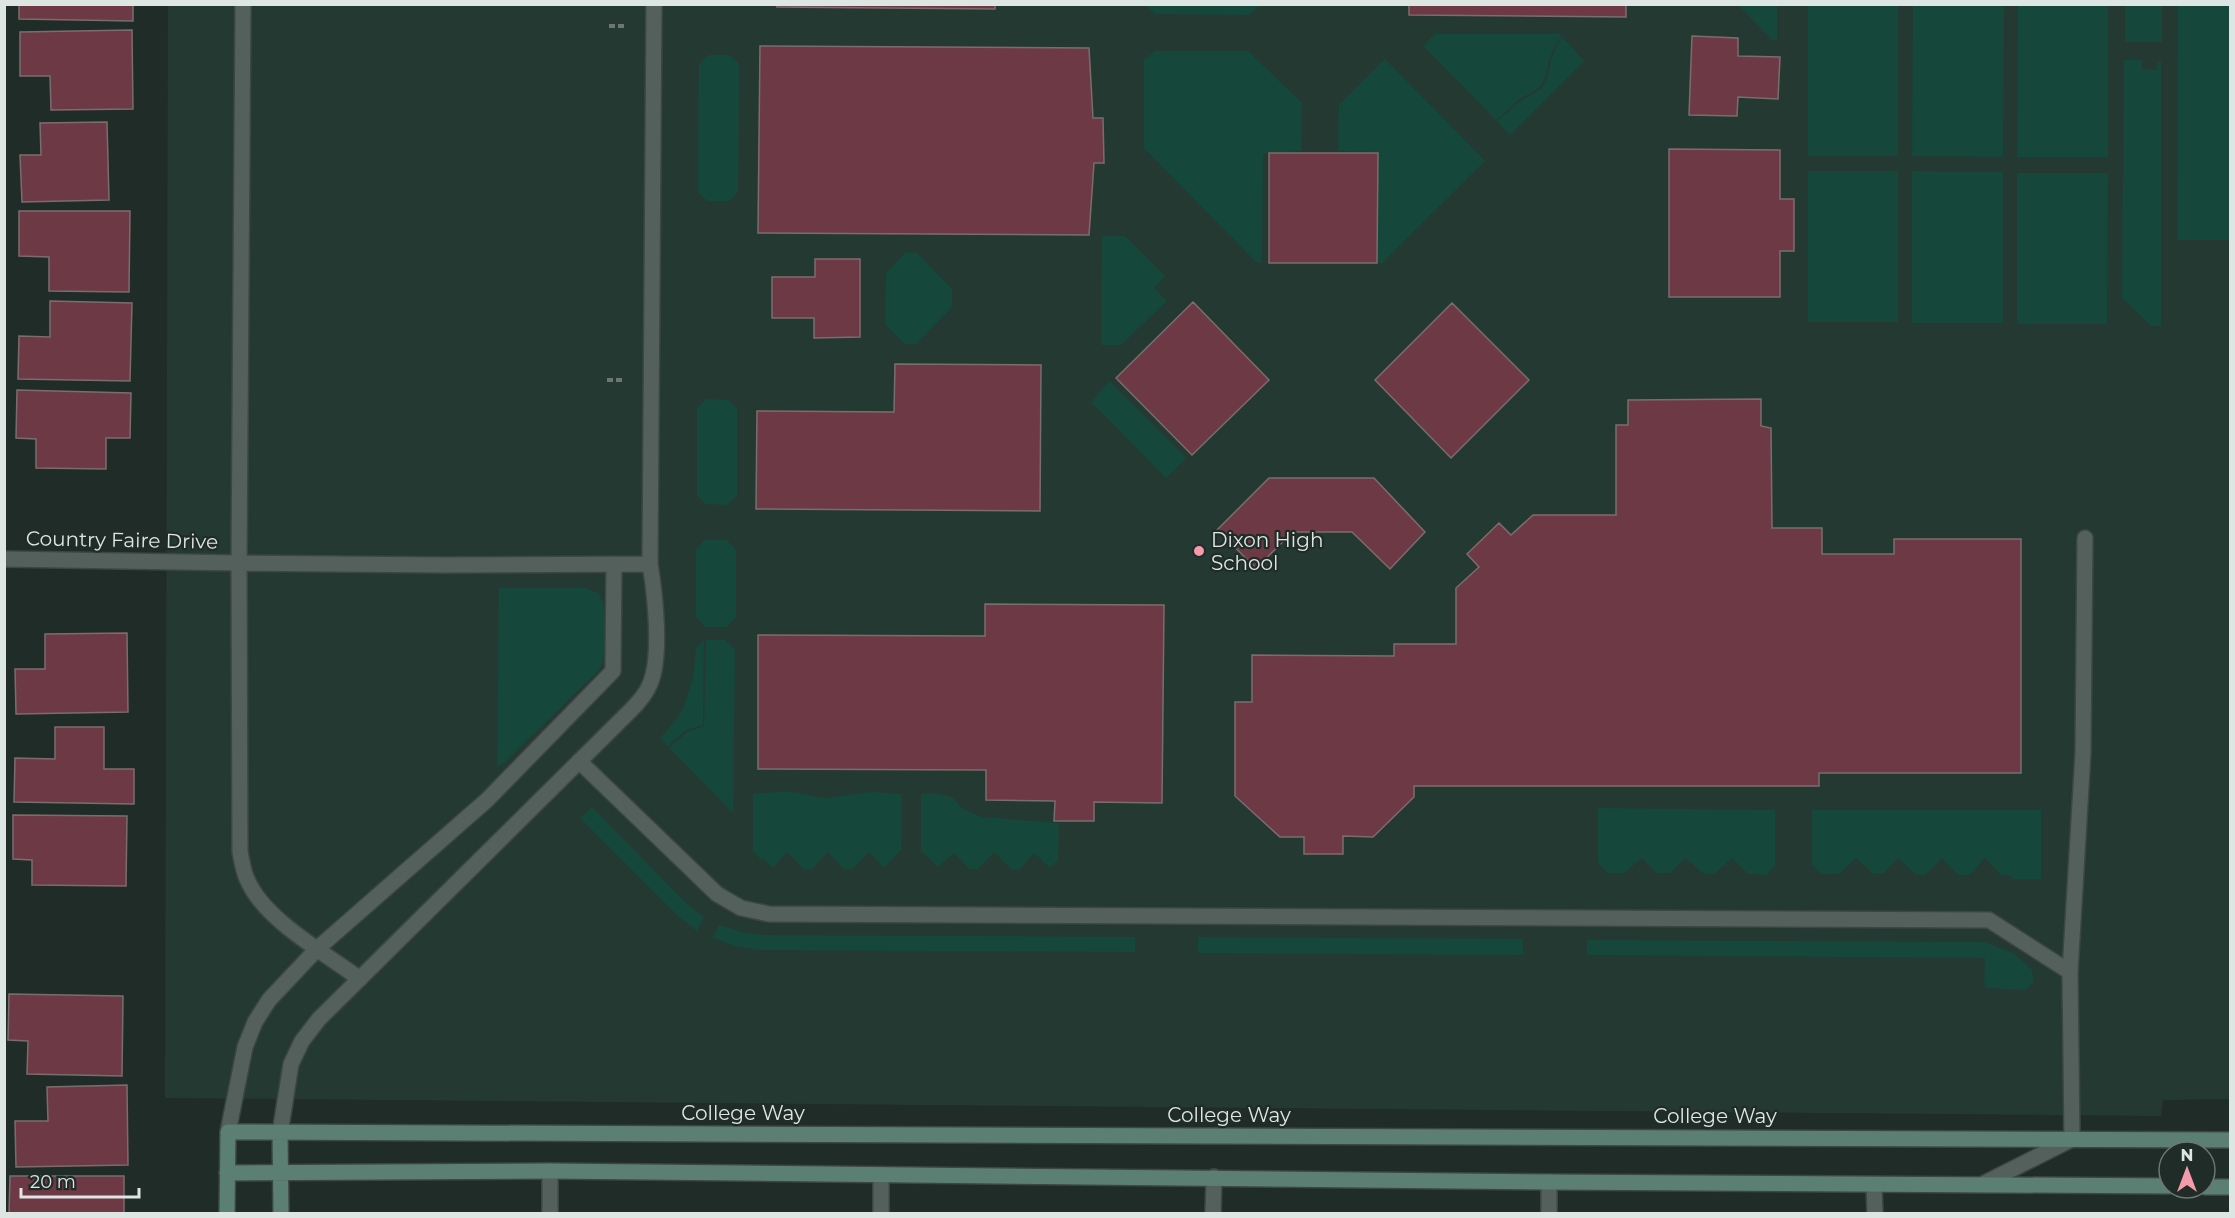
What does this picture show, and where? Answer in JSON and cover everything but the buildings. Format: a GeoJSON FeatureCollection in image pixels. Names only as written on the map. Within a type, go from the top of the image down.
{"type":"FeatureCollection","features":[{"type":"Feature","properties":{"kind":"street"},"geometry":{"type":"LineString","coordinates":[[243,4],[239,563],[240,852],[247,880],[260,901],[283,925],[360,979]]}},
{"type":"Feature","properties":{"kind":"street"},"geometry":{"type":"LineString","coordinates":[[281,1214],[279,1133],[291,1064],[302,1041],[319,1019],[632,710],[645,694],[651,681],[656,600],[650,564],[654,4]]}},
{"type":"Feature","properties":{"kind":"street"},"geometry":{"type":"LineString","coordinates":[[1983,1184],[2072,1138],[2070,972],[2083,753],[2085,538]]}},
{"type":"Feature","properties":{"kind":"street","name":"Country Faire Drive"},"geometry":{"type":"LineString","coordinates":[[4,559],[445,565],[650,564]]}},
{"type":"Feature","properties":{"kind":"street"},"geometry":{"type":"LineString","coordinates":[[227,1214],[228,1132],[245,1047],[255,1022],[269,1000],[318,948],[487,800],[613,671],[614,564]]}},
{"type":"Feature","properties":{"kind":"street"},"geometry":{"type":"LineString","coordinates":[[579,761],[717,894],[741,908],[769,914],[1989,920],[2070,972]]}},
{"type":"Feature","properties":{"kind":"street","name":"College Way"},"geometry":{"type":"LineString","coordinates":[[228,1132],[2230,1140]]}},
{"type":"Feature","properties":{"kind":"street"},"geometry":{"type":"LineString","coordinates":[[227,1173],[550,1171],[2157,1186]]}},
{"type":"Feature","properties":{"kind":"street"},"geometry":{"type":"LineString","coordinates":[[550,1171],[550,1214]]}},
{"type":"Feature","properties":{"kind":"street"},"geometry":{"type":"LineString","coordinates":[[881,1175],[881,1214]]}},
{"type":"Feature","properties":{"kind":"street"},"geometry":{"type":"LineString","coordinates":[[1213,1214],[1214,1177]]}},
{"type":"Feature","properties":{"kind":"street"},"geometry":{"type":"LineString","coordinates":[[1549,1182],[1549,1214]]}},
{"type":"Feature","properties":{"kind":"street"},"geometry":{"type":"LineString","coordinates":[[1874,1185],[1875,1214]]}},
{"type":"Feature","properties":{"kind":"path"},"geometry":{"type":"LineString","coordinates":[[609,26],[628,26]]}},
{"type":"Feature","properties":{"kind":"path"},"geometry":{"type":"LineString","coordinates":[[607,380],[625,380]]}},
{"type":"Feature","properties":{"kind":"shaded area","name":"Dixon High School"},"geometry":{"type":"Polygon","coordinates":[[[168,5],[2230,5],[2230,1099],[2163,1100],[2161,1116],[165,1098],[168,5]]]}},
{"type":"Feature","properties":{"kind":"green space"},"geometry":{"type":"Polygon","coordinates":[[[1145,5],[1260,5],[1249,15],[1155,14],[1145,5]]]}},
{"type":"Feature","properties":{"kind":"green space"},"geometry":{"type":"Polygon","coordinates":[[[1738,5],[1777,5],[1777,40],[1772,40],[1738,5]]]}},
{"type":"Feature","properties":{"kind":"green space"},"geometry":{"type":"Polygon","coordinates":[[[1808,5],[1898,5],[1898,156],[1808,156],[1808,5]]]}},
{"type":"Feature","properties":{"kind":"green space"},"geometry":{"type":"Polygon","coordinates":[[[1913,5],[2004,5],[2003,157],[1912,156],[1913,5]]]}},
{"type":"Feature","properties":{"kind":"green space"},"geometry":{"type":"Polygon","coordinates":[[[2018,5],[2108,6],[2108,157],[2017,157],[2018,5]]]}},
{"type":"Feature","properties":{"kind":"green space"},"geometry":{"type":"Polygon","coordinates":[[[2125,5],[2162,5],[2162,42],[2125,42],[2125,5]]]}},
{"type":"Feature","properties":{"kind":"green space"},"geometry":{"type":"Polygon","coordinates":[[[2178,5],[2230,5],[2230,240],[2177,240],[2178,5]]]}},
{"type":"Feature","properties":{"kind":"green space"},"geometry":{"type":"Polygon","coordinates":[[[1435,34],[1559,34],[1561,36],[1550,57],[1545,78],[1539,88],[1520,99],[1496,120],[1423,46],[1435,34]]]}},
{"type":"Feature","properties":{"kind":"green space"},"geometry":{"type":"Polygon","coordinates":[[[1562,36],[1584,61],[1510,135],[1497,121],[1515,105],[1542,88],[1548,76],[1551,59],[1562,36]]]}},
{"type":"Feature","properties":{"kind":"green space"},"geometry":{"type":"Polygon","coordinates":[[[1155,51],[1248,51],[1302,103],[1301,151],[1263,154],[1262,263],[1257,263],[1144,148],[1144,60],[1155,51]]]}},
{"type":"Feature","properties":{"kind":"green space"},"geometry":{"type":"Polygon","coordinates":[[[709,55],[730,55],[739,64],[738,192],[729,201],[707,201],[698,192],[699,64],[709,55]]]}},
{"type":"Feature","properties":{"kind":"green space"},"geometry":{"type":"Polygon","coordinates":[[[1385,59],[1485,161],[1381,264],[1378,263],[1378,152],[1338,151],[1339,105],[1385,59]]]}},
{"type":"Feature","properties":{"kind":"green space"},"geometry":{"type":"Polygon","coordinates":[[[2124,60],[2142,60],[2142,69],[2157,70],[2157,61],[2161,61],[2161,326],[2151,326],[2122,298],[2124,60]]]}},
{"type":"Feature","properties":{"kind":"green space"},"geometry":{"type":"Polygon","coordinates":[[[1808,171],[1898,171],[1898,322],[1808,322],[1808,171]]]}},
{"type":"Feature","properties":{"kind":"green space"},"geometry":{"type":"Polygon","coordinates":[[[1912,171],[2003,172],[2003,323],[1912,323],[1912,171]]]}},
{"type":"Feature","properties":{"kind":"green space"},"geometry":{"type":"Polygon","coordinates":[[[2017,173],[2108,173],[2107,324],[2017,324],[2017,173]]]}},
{"type":"Feature","properties":{"kind":"green space"},"geometry":{"type":"Polygon","coordinates":[[[1102,236],[1125,236],[1165,276],[1154,288],[1167,301],[1121,345],[1101,345],[1102,236]]]}},
{"type":"Feature","properties":{"kind":"green space"},"geometry":{"type":"Polygon","coordinates":[[[906,252],[917,253],[952,289],[952,307],[916,344],[905,344],[885,324],[886,273],[906,252]]]}},
{"type":"Feature","properties":{"kind":"green space"},"geometry":{"type":"Polygon","coordinates":[[[1109,381],[1186,458],[1166,478],[1091,402],[1109,381]]]}},
{"type":"Feature","properties":{"kind":"green space"},"geometry":{"type":"Polygon","coordinates":[[[707,399],[728,400],[737,408],[737,496],[726,505],[705,504],[697,495],[697,408],[707,399]]]}},
{"type":"Feature","properties":{"kind":"green space"},"geometry":{"type":"Polygon","coordinates":[[[705,540],[727,540],[736,550],[736,617],[727,627],[705,627],[696,617],[696,549],[705,540]]]}},
{"type":"Feature","properties":{"kind":"green space"},"geometry":{"type":"Polygon","coordinates":[[[499,588],[586,588],[598,593],[602,599],[606,619],[606,643],[599,670],[504,763],[497,767],[499,588]]]}},
{"type":"Feature","properties":{"kind":"green space"},"geometry":{"type":"Polygon","coordinates":[[[704,640],[703,725],[686,730],[668,746],[660,738],[683,709],[693,677],[696,648],[704,640]]]}},
{"type":"Feature","properties":{"kind":"green space"},"geometry":{"type":"Polygon","coordinates":[[[706,640],[725,640],[735,650],[733,813],[669,748],[687,732],[704,726],[706,640]]]}},
{"type":"Feature","properties":{"kind":"green space"},"geometry":{"type":"Polygon","coordinates":[[[792,792],[825,798],[872,792],[902,794],[901,850],[884,868],[869,852],[852,869],[844,869],[828,852],[812,869],[804,869],[787,852],[773,868],[753,851],[753,794],[792,792]]]}},
{"type":"Feature","properties":{"kind":"green space"},"geometry":{"type":"Polygon","coordinates":[[[934,793],[952,797],[963,809],[982,817],[1059,823],[1058,860],[1050,868],[1034,853],[1019,870],[1011,869],[994,852],[978,869],[969,869],[954,853],[938,867],[921,851],[921,794],[934,793]]]}},
{"type":"Feature","properties":{"kind":"green space"},"geometry":{"type":"Polygon","coordinates":[[[592,807],[683,900],[704,917],[697,931],[679,917],[580,818],[592,807]]]}},
{"type":"Feature","properties":{"kind":"green space"},"geometry":{"type":"Polygon","coordinates":[[[1598,808],[1775,810],[1775,866],[1766,875],[1748,874],[1732,858],[1714,874],[1702,873],[1686,858],[1670,873],[1657,873],[1642,858],[1624,873],[1608,873],[1598,863],[1598,808]]]}},
{"type":"Feature","properties":{"kind":"green space"},"geometry":{"type":"Polygon","coordinates":[[[1812,810],[2041,810],[2041,879],[2012,879],[2011,876],[2001,875],[1985,858],[1969,875],[1958,875],[1942,858],[1925,875],[1915,874],[1898,858],[1883,874],[1872,873],[1856,858],[1839,874],[1822,874],[1812,865],[1812,810]]]}},
{"type":"Feature","properties":{"kind":"green space"},"geometry":{"type":"Polygon","coordinates":[[[719,925],[746,933],[764,935],[1135,937],[1135,952],[760,950],[738,947],[713,938],[719,925]]]}},
{"type":"Feature","properties":{"kind":"green space"},"geometry":{"type":"Polygon","coordinates":[[[1198,937],[1523,939],[1523,955],[1198,953],[1198,937]]]}},
{"type":"Feature","properties":{"kind":"green space"},"geometry":{"type":"Polygon","coordinates":[[[1587,940],[1984,942],[2013,953],[2032,970],[2034,981],[2027,989],[2022,990],[1986,988],[1984,984],[1985,958],[1587,955],[1587,940]]]}},
{"type":"Feature","properties":{"kind":"place","name":"Dixon High School"},"geometry":{"type":"Point","coordinates":[1199,551]}}]}
